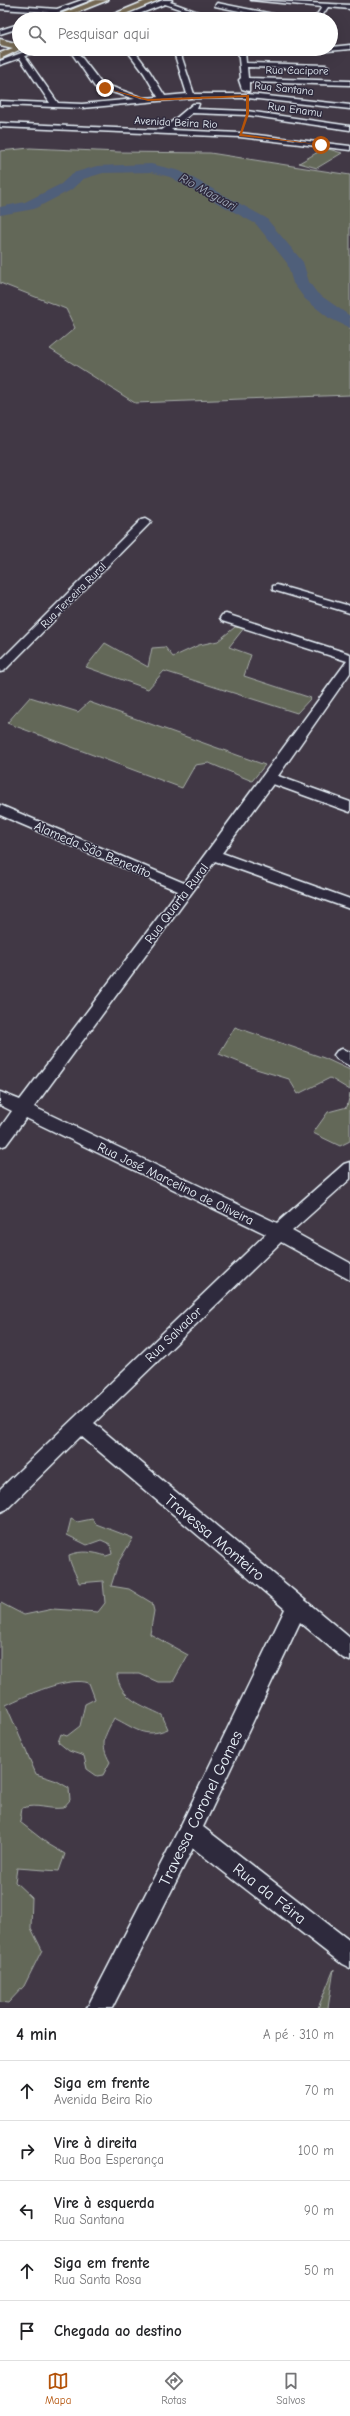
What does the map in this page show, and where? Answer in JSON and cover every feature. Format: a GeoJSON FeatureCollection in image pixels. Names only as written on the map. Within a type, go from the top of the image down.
{"type":"FeatureCollection","features":[{"type":"Feature","properties":{"kind":"main road"},"geometry":{"type":"LineString","coordinates":[[71,12],[104,0]]}},
{"type":"Feature","properties":{"kind":"main road"},"geometry":{"type":"LineString","coordinates":[[124,12],[154,0]]}},
{"type":"Feature","properties":{"kind":"main road"},"geometry":{"type":"LineString","coordinates":[[0,38],[12,31]]}},
{"type":"Feature","properties":{"kind":"main road"},"geometry":{"type":"LineString","coordinates":[[0,42],[12,44]]}},
{"type":"Feature","properties":{"kind":"main road"},"geometry":{"type":"LineString","coordinates":[[0,57],[12,51]]}},
{"type":"Feature","properties":{"kind":"main road"},"geometry":{"type":"LineString","coordinates":[[0,57],[12,54]]}},
{"type":"Feature","properties":{"kind":"street"},"geometry":{"type":"LineString","coordinates":[[54,12],[88,0]]}},
{"type":"Feature","properties":{"kind":"street"},"geometry":{"type":"LineString","coordinates":[[200,12],[225,0]]}},
{"type":"Feature","properties":{"kind":"street"},"geometry":{"type":"LineString","coordinates":[[254,0],[350,7]]}},
{"type":"Feature","properties":{"kind":"street"},"geometry":{"type":"LineString","coordinates":[[138,12],[167,1],[195,12]]}},
{"type":"Feature","properties":{"kind":"street"},"geometry":{"type":"LineString","coordinates":[[217,5],[252,12]]}},
{"type":"Feature","properties":{"kind":"street"},"geometry":{"type":"LineString","coordinates":[[322,12],[326,6]]}},
{"type":"Feature","properties":{"kind":"street"},"geometry":{"type":"LineString","coordinates":[[0,7],[59,10]]}},
{"type":"Feature","properties":{"kind":"street"},"geometry":{"type":"LineString","coordinates":[[0,24],[12,27]]}},
{"type":"Feature","properties":{"kind":"street"},"geometry":{"type":"LineString","coordinates":[[0,32],[12,29]]}},
{"type":"Feature","properties":{"kind":"street"},"geometry":{"type":"LineString","coordinates":[[338,52],[350,47]]}},
{"type":"Feature","properties":{"kind":"street"},"geometry":{"type":"LineString","coordinates":[[338,53],[350,52]]}},
{"type":"Feature","properties":{"kind":"street"},"geometry":{"type":"LineString","coordinates":[[0,63],[15,56]]}},
{"type":"Feature","properties":{"kind":"street"},"geometry":{"type":"LineString","coordinates":[[26,56],[56,106]]}},
{"type":"Feature","properties":{"kind":"street"},"geometry":{"type":"LineString","coordinates":[[76,56],[94,90]]}},
{"type":"Feature","properties":{"kind":"street"},"geometry":{"type":"LineString","coordinates":[[134,56],[147,72],[163,99]]}},
{"type":"Feature","properties":{"kind":"street"},"geometry":{"type":"LineString","coordinates":[[178,56],[191,96]]}},
{"type":"Feature","properties":{"kind":"street"},"geometry":{"type":"LineString","coordinates":[[242,56],[245,115]]}},
{"type":"Feature","properties":{"kind":"street"},"geometry":{"type":"LineString","coordinates":[[243,65],[316,56]]}},
{"type":"Feature","properties":{"kind":"street"},"geometry":{"type":"LineString","coordinates":[[315,81],[331,56]]}},
{"type":"Feature","properties":{"kind":"street","name":"Rua Cacipore"},"geometry":{"type":"LineString","coordinates":[[243,80],[350,82]]}},
{"type":"Feature","properties":{"kind":"street"},"geometry":{"type":"LineString","coordinates":[[94,90],[148,100]]}},
{"type":"Feature","properties":{"kind":"street"},"geometry":{"type":"LineString","coordinates":[[82,122],[82,106],[94,90]]}},
{"type":"Feature","properties":{"kind":"street","name":"Rua Santana"},"geometry":{"type":"LineString","coordinates":[[0,103],[82,106],[191,96],[206,97],[245,115],[350,107]]}},
{"type":"Feature","properties":{"kind":"street"},"geometry":{"type":"LineString","coordinates":[[164,132],[190,112],[206,97]]}},
{"type":"Feature","properties":{"kind":"street","name":"Rua Enamu"},"geometry":{"type":"LineString","coordinates":[[190,112],[245,115],[350,128]]}},
{"type":"Feature","properties":{"kind":"street","name":"Avenida Beira Rio"},"geometry":{"type":"LineString","coordinates":[[0,124],[82,122],[164,132],[245,115],[350,148]]}},
{"type":"Feature","properties":{"kind":"street","name":"Rua Terceira Rural"},"geometry":{"type":"LineString","coordinates":[[0,668],[88,574],[122,549],[134,532],[146,521]]}},
{"type":"Feature","properties":{"kind":"street"},"geometry":{"type":"LineString","coordinates":[[277,588],[350,610]]}},
{"type":"Feature","properties":{"kind":"street"},"geometry":{"type":"LineString","coordinates":[[226,618],[350,658]]}},
{"type":"Feature","properties":{"kind":"street","name":"Rua Quarta Rural"},"geometry":{"type":"LineString","coordinates":[[0,1140],[186,888],[213,855],[270,778],[290,744],[350,664]]}},
{"type":"Feature","properties":{"kind":"street"},"geometry":{"type":"LineString","coordinates":[[270,778],[350,807]]}},
{"type":"Feature","properties":{"kind":"street","name":"Alameda São Benedito"},"geometry":{"type":"LineString","coordinates":[[0,810],[186,888]]}},
{"type":"Feature","properties":{"kind":"street"},"geometry":{"type":"LineString","coordinates":[[213,855],[350,904]]}},
{"type":"Feature","properties":{"kind":"street","name":"Rua José Marcelino de Oliveira"},"geometry":{"type":"LineString","coordinates":[[0,1098],[279,1232],[350,1272]]}},
{"type":"Feature","properties":{"kind":"street","name":"Rua Salvador"},"geometry":{"type":"LineString","coordinates":[[0,1502],[279,1232],[350,1169]]}},
{"type":"Feature","properties":{"kind":"street","name":"Travessa Monteiro"},"geometry":{"type":"LineString","coordinates":[[80,1423],[350,1651]]}},
{"type":"Feature","properties":{"kind":"street","name":"Travessa Coronel Gomes"},"geometry":{"type":"LineString","coordinates":[[99,2008],[190,1831],[297,1606]]}},
{"type":"Feature","properties":{"kind":"street","name":"Rua da Féira"},"geometry":{"type":"LineString","coordinates":[[190,1831],[350,1956]]}},
{"type":"Feature","properties":{"kind":"green space"},"geometry":{"type":"Polygon","coordinates":[[[30,148],[119,152],[210,153],[350,175],[350,395],[135,403],[50,349],[75,328],[66,309],[0,283],[0,151],[30,148]]]}},
{"type":"Feature","properties":{"kind":"green space"},"geometry":{"type":"Polygon","coordinates":[[[325,148],[342,153],[317,168],[299,163],[325,148]]]}},
{"type":"Feature","properties":{"kind":"green space"},"geometry":{"type":"Polygon","coordinates":[[[235,627],[244,628],[229,647],[251,655],[244,676],[311,698],[297,713],[164,671],[148,689],[86,667],[105,643],[148,667],[152,648],[165,647],[173,657],[199,645],[218,641],[235,627]]]}},
{"type":"Feature","properties":{"kind":"green space"},"geometry":{"type":"Polygon","coordinates":[[[30,697],[78,712],[89,702],[265,765],[252,781],[209,763],[195,765],[182,788],[7,723],[30,697]]]}},
{"type":"Feature","properties":{"kind":"green space"},"geometry":{"type":"Polygon","coordinates":[[[235,1027],[324,1058],[350,1070],[350,1090],[330,1078],[298,1094],[289,1079],[256,1069],[219,1054],[235,1027]]]}},
{"type":"Feature","properties":{"kind":"green space"},"geometry":{"type":"Polygon","coordinates":[[[350,1094],[350,1141],[340,1146],[313,1133],[328,1112],[347,1107],[350,1094]]]}},
{"type":"Feature","properties":{"kind":"green space"},"geometry":{"type":"Polygon","coordinates":[[[71,1519],[77,1522],[92,1519],[96,1524],[133,1538],[119,1561],[111,1586],[129,1589],[152,1603],[154,1611],[150,1634],[188,1655],[173,1682],[158,1682],[140,1674],[117,1674],[122,1690],[133,1700],[162,1715],[168,1729],[160,1732],[146,1733],[134,1729],[114,1718],[104,1740],[105,1750],[110,1762],[103,1775],[97,1776],[87,1769],[84,1756],[69,1751],[58,1742],[61,1734],[67,1736],[80,1726],[85,1704],[95,1699],[89,1683],[70,1682],[59,1684],[6,1705],[36,1774],[57,1781],[69,1788],[70,1800],[63,1808],[33,1806],[22,1808],[20,1822],[48,1844],[65,1854],[59,1871],[17,1868],[15,1882],[32,1898],[31,1928],[42,1950],[24,1986],[8,2003],[0,2002],[0,1605],[1,1603],[24,1615],[53,1609],[98,1612],[105,1603],[103,1581],[79,1583],[71,1565],[69,1555],[78,1552],[88,1552],[106,1556],[112,1554],[110,1544],[101,1540],[87,1545],[67,1535],[71,1519]]]}},
{"type":"Feature","properties":{"kind":"green space"},"geometry":{"type":"Polygon","coordinates":[[[334,1969],[328,2008],[318,2008],[334,1969]]]}},
{"type":"Feature","properties":{"kind":"waterway","name":"Rio Maguari"},"geometry":{"type":"LineString","coordinates":[[0,211],[29,206],[66,187],[78,176],[102,169],[151,168],[175,174],[209,194],[261,221],[295,262],[301,283],[311,296],[335,315],[350,323]]}},
{"type":"Feature","properties":{"kind":"route"},"geometry":{"type":"LineString","coordinates":[[105,88],[148,100],[191,96],[248,96],[247,114],[240,135],[321,145]]}}]}
